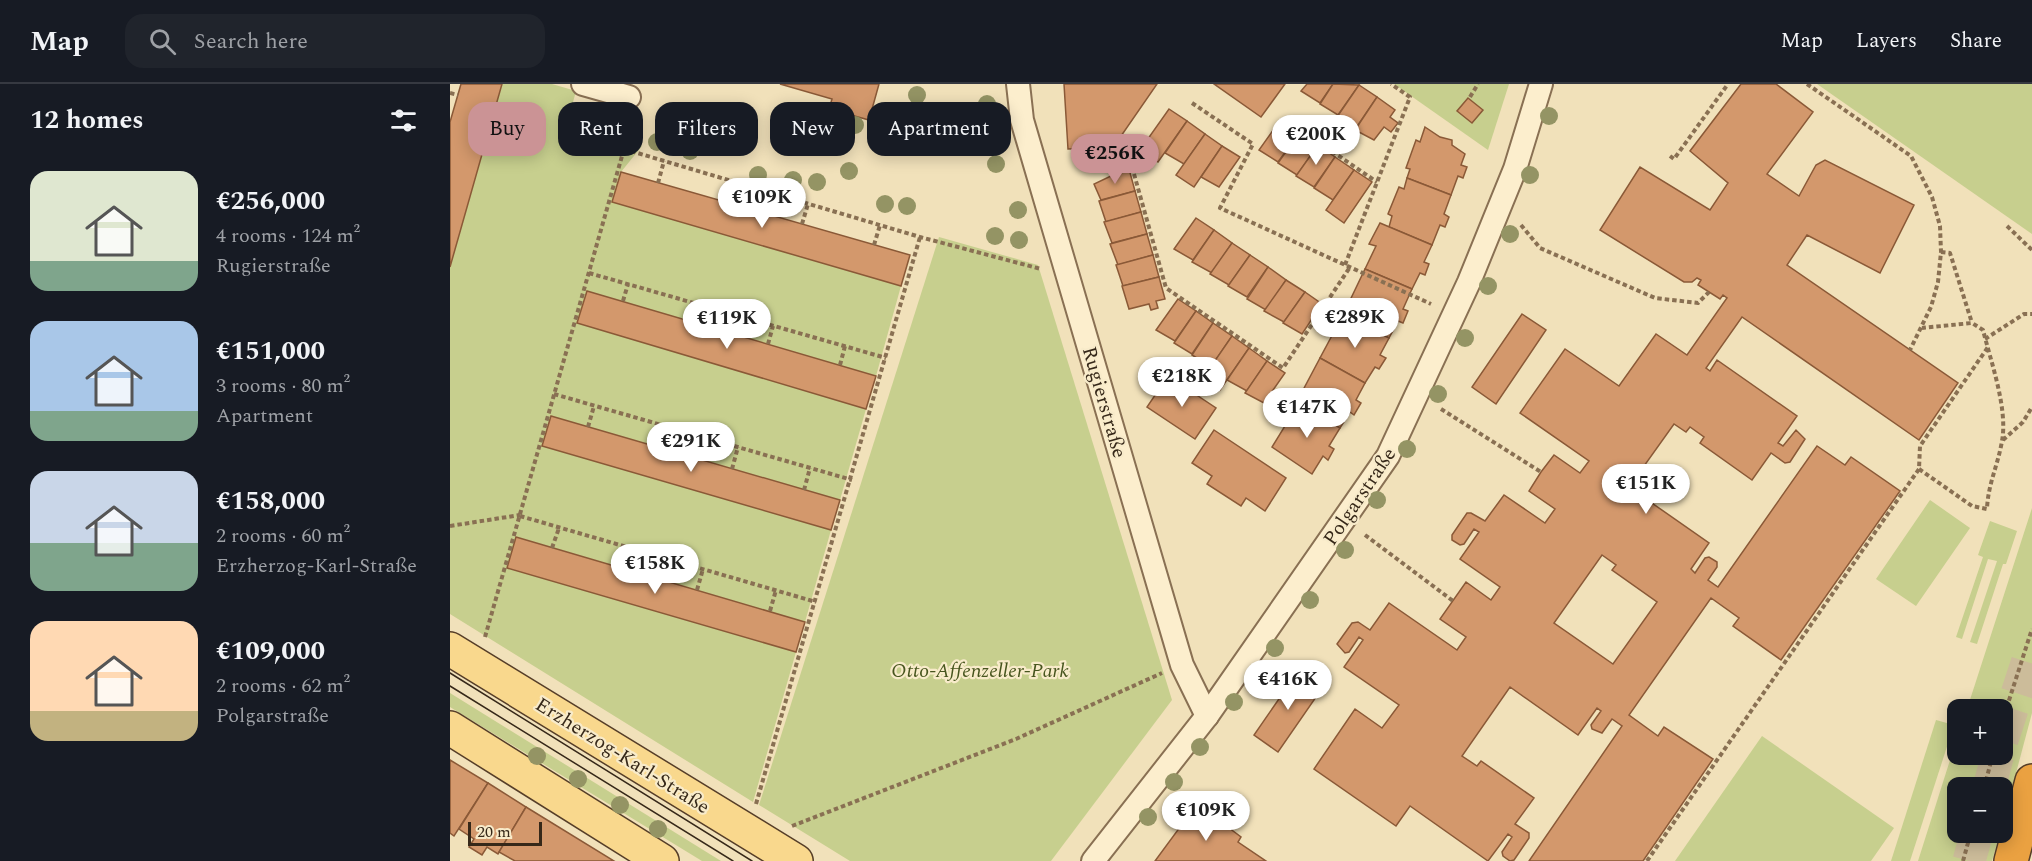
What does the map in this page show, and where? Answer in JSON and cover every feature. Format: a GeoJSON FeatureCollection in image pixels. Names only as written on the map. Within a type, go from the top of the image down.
{"type":"FeatureCollection","features":[{"type":"Feature","properties":{"kind":"highway"},"geometry":{"type":"LineString","coordinates":[[2011,861],[2032,781]]}},
{"type":"Feature","properties":{"kind":"main road","name":"Erzherzog-Karl-Straße"},"geometry":{"type":"LineString","coordinates":[[450,649],[796,861]]}},
{"type":"Feature","properties":{"kind":"main road"},"geometry":{"type":"LineString","coordinates":[[450,728],[662,861]]}},
{"type":"Feature","properties":{"kind":"street"},"geometry":{"type":"LineString","coordinates":[[583,84],[629,97]]}},
{"type":"Feature","properties":{"kind":"street","name":"Rugierstraße"},"geometry":{"type":"LineString","coordinates":[[1018,84],[1022,120],[1182,665],[1207,716]]}},
{"type":"Feature","properties":{"kind":"street","name":"Polgarstraße"},"geometry":{"type":"LineString","coordinates":[[1093,861],[1207,716],[1388,456],[1469,282],[1515,169],[1541,84]]}},
{"type":"Feature","properties":{"kind":"path"},"geometry":{"type":"LineString","coordinates":[[1134,174],[1166,288],[1283,368],[1347,266],[1410,97],[1391,84]]}},
{"type":"Feature","properties":{"kind":"path"},"geometry":{"type":"LineString","coordinates":[[1470,97],[1478,84]]}},
{"type":"Feature","properties":{"kind":"path"},"geometry":{"type":"LineString","coordinates":[[1670,156],[1674,159],[1705,111],[1728,84]]}},
{"type":"Feature","properties":{"kind":"path"},"geometry":{"type":"LineString","coordinates":[[1807,84],[1911,156],[1932,197],[1940,226],[1941,252],[1938,282],[1922,328],[1910,350]]}},
{"type":"Feature","properties":{"kind":"path"},"geometry":{"type":"LineString","coordinates":[[450,93],[458,95]]}},
{"type":"Feature","properties":{"kind":"path"},"geometry":{"type":"LineString","coordinates":[[1192,103],[1253,144],[1220,208],[1431,304]]}},
{"type":"Feature","properties":{"kind":"path"},"geometry":{"type":"LineString","coordinates":[[1295,126],[1377,182]]}},
{"type":"Feature","properties":{"kind":"path"},"geometry":{"type":"LineString","coordinates":[[643,155],[920,237],[1049,272]]}},
{"type":"Feature","properties":{"kind":"path"},"geometry":{"type":"LineString","coordinates":[[483,644],[622,156]]}},
{"type":"Feature","properties":{"kind":"path"},"geometry":{"type":"LineString","coordinates":[[658,183],[664,161]]}},
{"type":"Feature","properties":{"kind":"path"},"geometry":{"type":"LineString","coordinates":[[730,204],[736,182]]}},
{"type":"Feature","properties":{"kind":"path"},"geometry":{"type":"LineString","coordinates":[[802,224],[808,204]]}},
{"type":"Feature","properties":{"kind":"path"},"geometry":{"type":"LineString","coordinates":[[874,245],[880,225]]}},
{"type":"Feature","properties":{"kind":"path"},"geometry":{"type":"LineString","coordinates":[[1521,225],[1540,248],[1655,298],[1698,303],[1709,292]]}},
{"type":"Feature","properties":{"kind":"path"},"geometry":{"type":"LineString","coordinates":[[2007,226],[2032,250]]}},
{"type":"Feature","properties":{"kind":"path"},"geometry":{"type":"LineString","coordinates":[[754,807],[852,480],[920,237]]}},
{"type":"Feature","properties":{"kind":"path"},"geometry":{"type":"LineString","coordinates":[[1941,252],[1950,253],[1972,324]]}},
{"type":"Feature","properties":{"kind":"path"},"geometry":{"type":"LineString","coordinates":[[589,273],[886,358]]}},
{"type":"Feature","properties":{"kind":"path"},"geometry":{"type":"LineString","coordinates":[[623,301],[628,284]]}},
{"type":"Feature","properties":{"kind":"path"},"geometry":{"type":"LineString","coordinates":[[696,323],[700,305]]}},
{"type":"Feature","properties":{"kind":"path"},"geometry":{"type":"LineString","coordinates":[[1985,339],[2024,314],[2032,314]]}},
{"type":"Feature","properties":{"kind":"path"},"geometry":{"type":"LineString","coordinates":[[1919,469],[1972,506],[1986,509],[1988,486],[2002,441],[2003,426],[1983,330],[1972,324],[1941,324],[1922,328]]}},
{"type":"Feature","properties":{"kind":"path"},"geometry":{"type":"LineString","coordinates":[[768,344],[773,326]]}},
{"type":"Feature","properties":{"kind":"path"},"geometry":{"type":"LineString","coordinates":[[840,365],[845,346]]}},
{"type":"Feature","properties":{"kind":"path"},"geometry":{"type":"LineString","coordinates":[[1647,861],[1919,469],[1920,446],[1988,347]]}},
{"type":"Feature","properties":{"kind":"path"},"geometry":{"type":"LineString","coordinates":[[554,394],[852,480]]}},
{"type":"Feature","properties":{"kind":"path"},"geometry":{"type":"LineString","coordinates":[[588,427],[594,406]]}},
{"type":"Feature","properties":{"kind":"path"},"geometry":{"type":"LineString","coordinates":[[2002,441],[2023,422],[2032,407]]}},
{"type":"Feature","properties":{"kind":"path"},"geometry":{"type":"LineString","coordinates":[[1441,409],[1541,472]]}},
{"type":"Feature","properties":{"kind":"path"},"geometry":{"type":"LineString","coordinates":[[660,448],[666,426]]}},
{"type":"Feature","properties":{"kind":"path"},"geometry":{"type":"LineString","coordinates":[[732,469],[738,447]]}},
{"type":"Feature","properties":{"kind":"path"},"geometry":{"type":"LineString","coordinates":[[804,490],[810,468]]}},
{"type":"Feature","properties":{"kind":"path"},"geometry":{"type":"LineString","coordinates":[[450,526],[520,515],[816,602]]}},
{"type":"Feature","properties":{"kind":"path"},"geometry":{"type":"LineString","coordinates":[[552,548],[559,528]]}},
{"type":"Feature","properties":{"kind":"path"},"geometry":{"type":"LineString","coordinates":[[1365,534],[1453,601]]}},
{"type":"Feature","properties":{"kind":"path"},"geometry":{"type":"LineString","coordinates":[[626,569],[631,548]]}},
{"type":"Feature","properties":{"kind":"path"},"geometry":{"type":"LineString","coordinates":[[697,590],[703,569]]}},
{"type":"Feature","properties":{"kind":"path"},"geometry":{"type":"LineString","coordinates":[[770,611],[776,590]]}},
{"type":"Feature","properties":{"kind":"path"},"geometry":{"type":"LineString","coordinates":[[2009,699],[2032,629]]}},
{"type":"Feature","properties":{"kind":"path"},"geometry":{"type":"LineString","coordinates":[[789,830],[792,826],[829,811],[1016,739],[1165,672]]}},
{"type":"Feature","properties":{"kind":"path"},"geometry":{"type":"LineString","coordinates":[[1963,861],[1968,843]]}},
{"type":"Feature","properties":{"kind":"green space"},"geometry":{"type":"Polygon","coordinates":[[[502,84],[552,84],[576,91],[573,102],[558,102],[558,156],[634,156],[621,172],[613,202],[901,286],[876,376],[587,291],[577,323],[866,409],[840,500],[551,416],[542,445],[831,530],[805,622],[517,537],[508,568],[796,652],[753,802],[450,614],[450,267],[482,156],[546,156],[546,102],[497,102],[502,84]]]}},
{"type":"Feature","properties":{"kind":"green space"},"geometry":{"type":"Polygon","coordinates":[[[1394,84],[1509,84],[1488,150],[1394,84]]]}},
{"type":"Feature","properties":{"kind":"green space"},"geometry":{"type":"Polygon","coordinates":[[[1817,84],[2032,84],[2032,234],[1817,84]]]}},
{"type":"Feature","properties":{"kind":"green space","name":"Otto-Affenzeller-Park"},"geometry":{"type":"Polygon","coordinates":[[[939,237],[1038,265],[1172,700],[1051,861],[850,861],[759,805],[939,237]]]}},
{"type":"Feature","properties":{"kind":"green space"},"geometry":{"type":"Polygon","coordinates":[[[1930,500],[1970,528],[1916,606],[1876,579],[1930,500]]]}},
{"type":"Feature","properties":{"kind":"green space"},"geometry":{"type":"Polygon","coordinates":[[[2032,508],[2032,713],[2013,784],[2013,777],[1947,777],[1947,843],[1997,843],[1992,861],[1918,861],[1948,765],[2013,765],[2013,699],[1970,699],[2032,508]]]}},
{"type":"Feature","properties":{"kind":"green space"},"geometry":{"type":"Polygon","coordinates":[[[1990,521],[2017,531],[2006,564],[2003,564],[1977,644],[1970,642],[1997,561],[1988,559],[1962,639],[1956,637],[1983,557],[1978,555],[1990,521]]]}},
{"type":"Feature","properties":{"kind":"green space"},"geometry":{"type":"Polygon","coordinates":[[[450,693],[721,861],[702,861],[450,707],[450,693]]]}},
{"type":"Feature","properties":{"kind":"green space"},"geometry":{"type":"Polygon","coordinates":[[[1936,720],[1947,723],[1947,747],[1910,861],[1891,861],[1936,720]]]}},
{"type":"Feature","properties":{"kind":"green space"},"geometry":{"type":"Polygon","coordinates":[[[1762,736],[1894,828],[1871,861],[1675,861],[1762,736]]]}},
{"type":"Feature","properties":{"kind":"building"},"geometry":{"type":"Polygon","coordinates":[[[461,84],[502,84],[497,102],[468,102],[468,156],[482,156],[450,267],[450,122],[461,84]]]}},
{"type":"Feature","properties":{"kind":"building"},"geometry":{"type":"Polygon","coordinates":[[[780,84],[879,84],[874,102],[867,102],[867,119],[855,116],[855,102],[831,102],[832,99],[780,84]]]}},
{"type":"Feature","properties":{"kind":"building"},"geometry":{"type":"Polygon","coordinates":[[[1064,84],[1157,84],[1101,165],[1097,161],[1097,148],[1068,149],[1064,84]]]}},
{"type":"Feature","properties":{"kind":"building"},"geometry":{"type":"Polygon","coordinates":[[[1214,84],[1285,84],[1261,117],[1214,84]]]}},
{"type":"Feature","properties":{"kind":"building"},"geometry":{"type":"Polygon","coordinates":[[[1307,84],[1333,84],[1320,103],[1301,91],[1307,84]]]}},
{"type":"Feature","properties":{"kind":"building"},"geometry":{"type":"Polygon","coordinates":[[[1333,84],[1359,85],[1338,115],[1320,104],[1333,84]]]}},
{"type":"Feature","properties":{"kind":"building"},"geometry":{"type":"Polygon","coordinates":[[[1741,84],[1776,84],[1813,112],[1767,174],[1799,196],[1816,165],[1825,160],[1914,205],[1880,273],[1807,235],[1787,265],[1958,383],[1919,440],[1742,317],[1706,368],[1710,371],[1717,360],[1797,416],[1778,443],[1783,446],[1796,430],[1805,439],[1790,462],[1785,463],[1771,453],[1752,480],[1700,443],[1704,437],[1690,427],[1686,432],[1674,424],[1629,487],[1709,543],[1691,569],[1695,573],[1705,558],[1709,557],[1717,562],[1717,567],[1708,580],[1718,587],[1817,446],[1845,465],[1851,457],[1900,491],[1781,660],[1733,626],[1739,618],[1711,598],[1629,715],[1658,736],[1664,727],[1713,759],[1643,861],[1529,861],[1622,726],[1612,719],[1602,733],[1592,729],[1591,725],[1601,711],[1597,708],[1578,735],[1510,687],[1462,756],[1477,766],[1481,761],[1534,798],[1515,824],[1529,833],[1529,838],[1514,860],[1510,861],[1503,856],[1502,852],[1512,837],[1508,834],[1488,861],[1410,806],[1396,826],[1314,769],[1355,709],[1382,728],[1399,705],[1344,667],[1363,640],[1359,637],[1349,652],[1345,653],[1337,644],[1352,623],[1358,622],[1370,630],[1389,603],[1457,650],[1466,637],[1440,619],[1466,582],[1491,600],[1500,587],[1460,559],[1479,532],[1474,529],[1464,544],[1460,545],[1452,540],[1452,535],[1467,513],[1485,521],[1504,495],[1545,523],[1555,509],[1529,491],[1541,472],[1554,455],[1580,473],[1589,461],[1520,413],[1565,349],[1619,386],[1656,334],[1687,355],[1727,298],[1723,295],[1720,299],[1698,285],[1701,280],[1697,278],[1692,282],[1684,282],[1600,230],[1640,167],[1710,210],[1728,183],[1690,151],[1741,84]],[[1602,555],[1554,623],[1613,664],[1657,602],[1612,570],[1616,565],[1602,555]]]}},
{"type":"Feature","properties":{"kind":"building"},"geometry":{"type":"Polygon","coordinates":[[[1359,85],[1377,97],[1356,128],[1337,117],[1359,85]]]}},
{"type":"Feature","properties":{"kind":"building"},"geometry":{"type":"Polygon","coordinates":[[[1377,97],[1395,110],[1390,117],[1398,123],[1391,132],[1384,127],[1374,140],[1355,130],[1377,97]]]}},
{"type":"Feature","properties":{"kind":"building"},"geometry":{"type":"Polygon","coordinates":[[[1468,98],[1483,110],[1472,123],[1457,111],[1468,98]]]}},
{"type":"Feature","properties":{"kind":"building"},"geometry":{"type":"Polygon","coordinates":[[[1169,109],[1187,121],[1158,162],[1140,150],[1169,109]]]}},
{"type":"Feature","properties":{"kind":"building"},"geometry":{"type":"Polygon","coordinates":[[[1281,119],[1300,132],[1278,162],[1259,150],[1281,119]]]}},
{"type":"Feature","properties":{"kind":"building"},"geometry":{"type":"Polygon","coordinates":[[[1187,121],[1205,134],[1184,164],[1165,153],[1187,121]]]}},
{"type":"Feature","properties":{"kind":"building"},"geometry":{"type":"Polygon","coordinates":[[[1425,127],[1440,137],[1452,140],[1452,145],[1465,154],[1461,165],[1467,167],[1463,178],[1458,176],[1451,195],[1407,178],[1410,169],[1406,168],[1416,140],[1420,142],[1425,127]]]}},
{"type":"Feature","properties":{"kind":"building"},"geometry":{"type":"Polygon","coordinates":[[[1300,132],[1318,145],[1297,175],[1278,163],[1300,132]]]}},
{"type":"Feature","properties":{"kind":"building"},"geometry":{"type":"Polygon","coordinates":[[[1205,134],[1222,146],[1194,187],[1176,175],[1205,134]]]}},
{"type":"Feature","properties":{"kind":"building"},"geometry":{"type":"Polygon","coordinates":[[[1318,145],[1335,157],[1314,187],[1296,176],[1318,145]]]}},
{"type":"Feature","properties":{"kind":"building"},"geometry":{"type":"Polygon","coordinates":[[[1222,146],[1240,157],[1219,187],[1201,177],[1222,146]]]}},
{"type":"Feature","properties":{"kind":"building"},"geometry":{"type":"Polygon","coordinates":[[[1335,157],[1354,170],[1333,200],[1314,188],[1335,157]]]}},
{"type":"Feature","properties":{"kind":"building"},"geometry":{"type":"Polygon","coordinates":[[[1129,169],[1135,191],[1101,200],[1094,184],[1111,176],[1111,173],[1129,169]]]}},
{"type":"Feature","properties":{"kind":"building"},"geometry":{"type":"Polygon","coordinates":[[[1354,170],[1372,182],[1344,223],[1326,210],[1354,170]]]}},
{"type":"Feature","properties":{"kind":"building"},"geometry":{"type":"Polygon","coordinates":[[[621,172],[910,255],[901,286],[612,202],[621,172]]]}},
{"type":"Feature","properties":{"kind":"building"},"geometry":{"type":"Polygon","coordinates":[[[1407,178],[1451,195],[1444,214],[1449,217],[1445,227],[1440,225],[1432,245],[1389,227],[1392,216],[1388,214],[1399,187],[1404,189],[1407,178]]]}},
{"type":"Feature","properties":{"kind":"building"},"geometry":{"type":"Polygon","coordinates":[[[1135,191],[1141,212],[1106,222],[1099,201],[1135,191]]]}},
{"type":"Feature","properties":{"kind":"building"},"geometry":{"type":"Polygon","coordinates":[[[1141,212],[1147,234],[1112,243],[1104,222],[1141,212]]]}},
{"type":"Feature","properties":{"kind":"building"},"geometry":{"type":"Polygon","coordinates":[[[1196,218],[1214,230],[1193,260],[1174,249],[1196,218]]]}},
{"type":"Feature","properties":{"kind":"building"},"geometry":{"type":"Polygon","coordinates":[[[1380,223],[1432,245],[1424,262],[1429,264],[1425,275],[1420,273],[1412,289],[1365,269],[1376,246],[1369,244],[1380,223]]]}},
{"type":"Feature","properties":{"kind":"building"},"geometry":{"type":"Polygon","coordinates":[[[1214,230],[1232,243],[1212,273],[1192,262],[1214,230]]]}},
{"type":"Feature","properties":{"kind":"building"},"geometry":{"type":"Polygon","coordinates":[[[1147,234],[1153,255],[1118,265],[1110,244],[1147,234]]]}},
{"type":"Feature","properties":{"kind":"building"},"geometry":{"type":"Polygon","coordinates":[[[1232,243],[1250,255],[1229,285],[1210,274],[1232,243]]]}},
{"type":"Feature","properties":{"kind":"building"},"geometry":{"type":"Polygon","coordinates":[[[1153,255],[1159,277],[1123,286],[1116,265],[1153,255]]]}},
{"type":"Feature","properties":{"kind":"building"},"geometry":{"type":"Polygon","coordinates":[[[1250,255],[1268,267],[1247,297],[1228,286],[1250,255]]]}},
{"type":"Feature","properties":{"kind":"building"},"geometry":{"type":"Polygon","coordinates":[[[1268,267],[1286,280],[1266,310],[1247,299],[1268,267]]]}},
{"type":"Feature","properties":{"kind":"building"},"geometry":{"type":"Polygon","coordinates":[[[1365,269],[1412,289],[1403,309],[1408,311],[1403,323],[1398,321],[1389,338],[1343,315],[1365,269]]]}},
{"type":"Feature","properties":{"kind":"building"},"geometry":{"type":"Polygon","coordinates":[[[1159,277],[1165,299],[1156,301],[1158,308],[1151,310],[1149,304],[1129,309],[1122,286],[1159,277]]]}},
{"type":"Feature","properties":{"kind":"building"},"geometry":{"type":"Polygon","coordinates":[[[1286,280],[1305,292],[1284,322],[1264,311],[1286,280]]]}},
{"type":"Feature","properties":{"kind":"building"},"geometry":{"type":"Polygon","coordinates":[[[587,291],[876,376],[866,409],[577,323],[587,291]]]}},
{"type":"Feature","properties":{"kind":"building"},"geometry":{"type":"Polygon","coordinates":[[[1305,292],[1322,304],[1302,334],[1283,323],[1305,292]]]}},
{"type":"Feature","properties":{"kind":"building"},"geometry":{"type":"Polygon","coordinates":[[[1178,299],[1196,311],[1175,341],[1156,330],[1178,299]]]}},
{"type":"Feature","properties":{"kind":"building"},"geometry":{"type":"Polygon","coordinates":[[[1196,311],[1213,323],[1192,354],[1174,343],[1196,311]]]}},
{"type":"Feature","properties":{"kind":"building"},"geometry":{"type":"Polygon","coordinates":[[[1522,314],[1546,330],[1496,404],[1472,387],[1522,314]]]}},
{"type":"Feature","properties":{"kind":"building"},"geometry":{"type":"Polygon","coordinates":[[[1343,315],[1389,338],[1380,355],[1386,358],[1379,369],[1375,367],[1365,383],[1320,358],[1343,315]]]}},
{"type":"Feature","properties":{"kind":"building"},"geometry":{"type":"Polygon","coordinates":[[[1213,323],[1232,336],[1211,367],[1192,355],[1213,323]]]}},
{"type":"Feature","properties":{"kind":"building"},"geometry":{"type":"Polygon","coordinates":[[[1232,336],[1249,348],[1220,390],[1203,378],[1232,336]]]}},
{"type":"Feature","properties":{"kind":"building"},"geometry":{"type":"Polygon","coordinates":[[[1249,348],[1267,361],[1247,391],[1227,380],[1249,348]]]}},
{"type":"Feature","properties":{"kind":"building"},"geometry":{"type":"Polygon","coordinates":[[[1320,358],[1365,383],[1356,400],[1361,403],[1354,415],[1350,412],[1340,428],[1307,408],[1313,399],[1302,392],[1320,358]]]}},
{"type":"Feature","properties":{"kind":"building"},"geometry":{"type":"Polygon","coordinates":[[[1267,361],[1285,373],[1264,403],[1245,393],[1267,361]]]}},
{"type":"Feature","properties":{"kind":"building"},"geometry":{"type":"Polygon","coordinates":[[[1168,376],[1216,408],[1195,439],[1147,407],[1168,376]]]}},
{"type":"Feature","properties":{"kind":"building"},"geometry":{"type":"Polygon","coordinates":[[[1299,403],[1340,428],[1329,446],[1334,449],[1328,460],[1323,456],[1312,474],[1272,447],[1299,403]]]}},
{"type":"Feature","properties":{"kind":"building"},"geometry":{"type":"Polygon","coordinates":[[[551,416],[840,500],[831,530],[542,446],[551,416]]]}},
{"type":"Feature","properties":{"kind":"building"},"geometry":{"type":"Polygon","coordinates":[[[1214,430],[1286,478],[1265,511],[1246,498],[1241,506],[1207,484],[1212,476],[1192,463],[1214,430]]]}},
{"type":"Feature","properties":{"kind":"building"},"geometry":{"type":"Polygon","coordinates":[[[516,537],[805,622],[796,652],[507,568],[516,537]]]}},
{"type":"Feature","properties":{"kind":"building"},"geometry":{"type":"Polygon","coordinates":[[[1299,670],[1323,687],[1278,752],[1254,735],[1299,670]]]}},
{"type":"Feature","properties":{"kind":"building"},"geometry":{"type":"Polygon","coordinates":[[[450,760],[488,783],[454,836],[450,833],[450,760]]]}},
{"type":"Feature","properties":{"kind":"building"},"geometry":{"type":"Polygon","coordinates":[[[488,783],[526,807],[498,854],[487,847],[482,855],[469,847],[474,839],[459,829],[488,783]]]}},
{"type":"Feature","properties":{"kind":"building"},"geometry":{"type":"Polygon","coordinates":[[[1197,804],[1241,837],[1238,842],[1266,861],[1155,861],[1197,804]]]}},
{"type":"Feature","properties":{"kind":"building"},"geometry":{"type":"Polygon","coordinates":[[[526,807],[614,861],[515,861],[499,852],[526,807]]]}},
{"type":"Feature","properties":{"kind":"tunnel"},"geometry":{"type":"LineString","coordinates":[[2013,706],[2032,648]]}},
{"type":"Feature","properties":{"kind":"tunnel"},"geometry":{"type":"LineString","coordinates":[[1992,777],[1995,765]]}},
{"type":"Feature","properties":{"kind":"tunnel"},"geometry":{"type":"LineString","coordinates":[[1969,861],[1974,843]]}},
{"type":"Feature","properties":{"kind":"tram line"},"geometry":{"type":"LineString","coordinates":[[450,673],[752,861]]}},
{"type":"Feature","properties":{"kind":"tram line"},"geometry":{"type":"LineString","coordinates":[[450,686],[733,861]]}}]}
